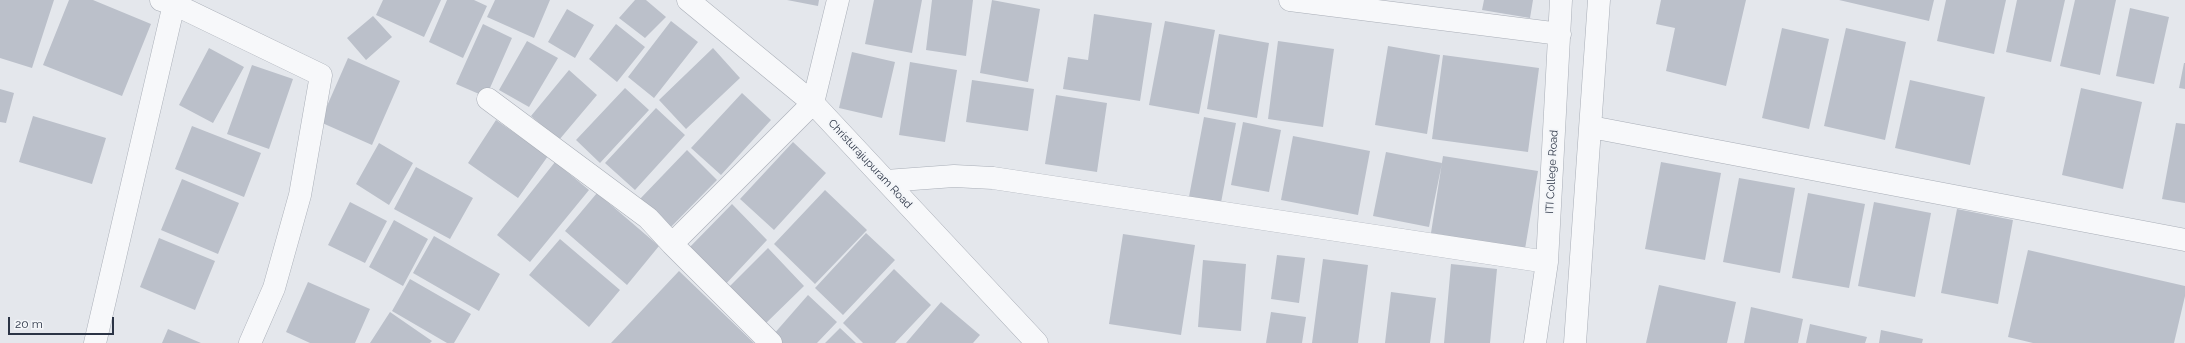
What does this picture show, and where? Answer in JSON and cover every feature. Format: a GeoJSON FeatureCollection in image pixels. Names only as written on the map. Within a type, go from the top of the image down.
{"type":"FeatureCollection","features":[{"type":"Feature","properties":{"kind":"street","name":"Christurajupuram Road"},"geometry":{"type":"LineString","coordinates":[[688,0],[813,103],[1037,343]]}},
{"type":"Feature","properties":{"kind":"street"},"geometry":{"type":"LineString","coordinates":[[672,244],[813,103],[838,0]]}},
{"type":"Feature","properties":{"kind":"street"},"geometry":{"type":"LineString","coordinates":[[1290,0],[1560,34]]}},
{"type":"Feature","properties":{"kind":"street","name":"ITI College Road"},"geometry":{"type":"LineString","coordinates":[[1535,343],[1547,262],[1562,0]]}},
{"type":"Feature","properties":{"kind":"street"},"geometry":{"type":"LineString","coordinates":[[1576,343],[1599,0]]}},
{"type":"Feature","properties":{"kind":"street"},"geometry":{"type":"LineString","coordinates":[[95,343],[167,2],[321,75],[300,195],[274,288],[250,343]]}},
{"type":"Feature","properties":{"kind":"street"},"geometry":{"type":"LineString","coordinates":[[488,99],[648,218],[771,343]]}},
{"type":"Feature","properties":{"kind":"street"},"geometry":{"type":"LineString","coordinates":[[1591,127],[2185,240]]}},
{"type":"Feature","properties":{"kind":"street"},"geometry":{"type":"LineString","coordinates":[[886,181],[954,176],[993,178],[1547,262]]}},
{"type":"Feature","properties":{"kind":"building"},"geometry":{"type":"Polygon","coordinates":[[[0,0],[54,0],[32,68],[0,58],[0,0]]]}},
{"type":"Feature","properties":{"kind":"building"},"geometry":{"type":"Polygon","coordinates":[[[69,0],[93,0],[151,24],[122,96],[43,65],[69,0]]]}},
{"type":"Feature","properties":{"kind":"building"},"geometry":{"type":"Polygon","coordinates":[[[383,0],[441,0],[424,37],[376,15],[383,0]]]}},
{"type":"Feature","properties":{"kind":"building"},"geometry":{"type":"Polygon","coordinates":[[[447,0],[474,0],[487,6],[463,58],[429,42],[447,0]]]}},
{"type":"Feature","properties":{"kind":"building"},"geometry":{"type":"Polygon","coordinates":[[[495,0],[550,0],[534,38],[487,17],[495,0]]]}},
{"type":"Feature","properties":{"kind":"building"},"geometry":{"type":"Polygon","coordinates":[[[635,0],[646,0],[666,17],[645,38],[619,18],[635,0]]]}},
{"type":"Feature","properties":{"kind":"building"},"geometry":{"type":"Polygon","coordinates":[[[787,0],[819,0],[818,6],[787,0]]]}},
{"type":"Feature","properties":{"kind":"building"},"geometry":{"type":"Polygon","coordinates":[[[874,0],[922,0],[912,53],[865,44],[874,0]]]}},
{"type":"Feature","properties":{"kind":"building"},"geometry":{"type":"Polygon","coordinates":[[[932,0],[973,0],[966,56],[926,50],[932,0]]]}},
{"type":"Feature","properties":{"kind":"building"},"geometry":{"type":"Polygon","coordinates":[[[992,0],[1040,9],[1028,82],[980,73],[992,0]]]}},
{"type":"Feature","properties":{"kind":"building"},"geometry":{"type":"Polygon","coordinates":[[[1484,0],[1533,0],[1530,18],[1482,10],[1484,0]]]}},
{"type":"Feature","properties":{"kind":"building"},"geometry":{"type":"Polygon","coordinates":[[[1661,0],[1746,0],[1726,86],[1666,71],[1675,28],[1656,24],[1661,0]]]}},
{"type":"Feature","properties":{"kind":"building"},"geometry":{"type":"Polygon","coordinates":[[[1839,0],[1934,0],[1929,21],[1839,0]]]}},
{"type":"Feature","properties":{"kind":"building"},"geometry":{"type":"Polygon","coordinates":[[[1946,0],[2006,0],[1994,54],[1937,41],[1946,0]]]}},
{"type":"Feature","properties":{"kind":"building"},"geometry":{"type":"Polygon","coordinates":[[[2017,0],[2065,0],[2051,62],[2006,52],[2017,0]]]}},
{"type":"Feature","properties":{"kind":"building"},"geometry":{"type":"Polygon","coordinates":[[[2075,0],[2116,0],[2100,75],[2060,66],[2075,0]]]}},
{"type":"Feature","properties":{"kind":"building"},"geometry":{"type":"Polygon","coordinates":[[[2130,8],[2169,17],[2154,84],[2116,76],[2130,8]]]}},
{"type":"Feature","properties":{"kind":"building"},"geometry":{"type":"Polygon","coordinates":[[[567,9],[594,25],[575,58],[548,42],[567,9]]]}},
{"type":"Feature","properties":{"kind":"building"},"geometry":{"type":"Polygon","coordinates":[[[1094,14],[1152,23],[1140,101],[1063,89],[1068,57],[1088,60],[1094,14]]]}},
{"type":"Feature","properties":{"kind":"building"},"geometry":{"type":"Polygon","coordinates":[[[373,16],[392,37],[366,60],[347,38],[373,16]]]}},
{"type":"Feature","properties":{"kind":"building"},"geometry":{"type":"Polygon","coordinates":[[[671,21],[698,42],[654,98],[628,77],[671,21]]]}},
{"type":"Feature","properties":{"kind":"building"},"geometry":{"type":"Polygon","coordinates":[[[1165,21],[1215,30],[1199,114],[1149,105],[1165,21]]]}},
{"type":"Feature","properties":{"kind":"building"},"geometry":{"type":"Polygon","coordinates":[[[483,24],[512,38],[486,97],[456,84],[483,24]]]}},
{"type":"Feature","properties":{"kind":"building"},"geometry":{"type":"Polygon","coordinates":[[[616,24],[645,47],[617,82],[589,59],[616,24]]]}},
{"type":"Feature","properties":{"kind":"building"},"geometry":{"type":"Polygon","coordinates":[[[1782,28],[1829,39],[1809,129],[1762,118],[1782,28]]]}},
{"type":"Feature","properties":{"kind":"building"},"geometry":{"type":"Polygon","coordinates":[[[1846,28],[1906,42],[1885,140],[1824,126],[1846,28]]]}},
{"type":"Feature","properties":{"kind":"building"},"geometry":{"type":"Polygon","coordinates":[[[1219,34],[1269,43],[1257,118],[1207,109],[1219,34]]]}},
{"type":"Feature","properties":{"kind":"building"},"geometry":{"type":"Polygon","coordinates":[[[527,41],[558,58],[529,107],[499,90],[527,41]]]}},
{"type":"Feature","properties":{"kind":"building"},"geometry":{"type":"Polygon","coordinates":[[[1278,41],[1334,49],[1323,127],[1268,119],[1278,41]]]}},
{"type":"Feature","properties":{"kind":"building"},"geometry":{"type":"Polygon","coordinates":[[[1388,46],[1440,55],[1427,134],[1375,125],[1388,46]]]}},
{"type":"Feature","properties":{"kind":"building"},"geometry":{"type":"Polygon","coordinates":[[[209,48],[244,67],[213,123],[179,105],[209,48]]]}},
{"type":"Feature","properties":{"kind":"building"},"geometry":{"type":"Polygon","coordinates":[[[713,48],[740,78],[686,129],[659,100],[713,48]]]}},
{"type":"Feature","properties":{"kind":"building"},"geometry":{"type":"Polygon","coordinates":[[[852,52],[895,62],[882,118],[839,108],[852,52]]]}},
{"type":"Feature","properties":{"kind":"building"},"geometry":{"type":"Polygon","coordinates":[[[1443,55],[1539,68],[1528,152],[1432,139],[1443,55]]]}},
{"type":"Feature","properties":{"kind":"building"},"geometry":{"type":"Polygon","coordinates":[[[348,58],[400,81],[372,145],[320,122],[348,58]]]}},
{"type":"Feature","properties":{"kind":"building"},"geometry":{"type":"Polygon","coordinates":[[[910,62],[957,70],[945,142],[899,135],[910,62]]]}},
{"type":"Feature","properties":{"kind":"building"},"geometry":{"type":"Polygon","coordinates":[[[2185,63],[2185,89],[2179,88],[2185,63]]]}},
{"type":"Feature","properties":{"kind":"building"},"geometry":{"type":"Polygon","coordinates":[[[252,65],[293,79],[269,149],[227,134],[252,65]]]}},
{"type":"Feature","properties":{"kind":"building"},"geometry":{"type":"Polygon","coordinates":[[[569,70],[597,95],[559,140],[531,116],[569,70]]]}},
{"type":"Feature","properties":{"kind":"building"},"geometry":{"type":"Polygon","coordinates":[[[972,80],[1034,89],[1028,131],[966,122],[972,80]]]}},
{"type":"Feature","properties":{"kind":"building"},"geometry":{"type":"Polygon","coordinates":[[[1910,80],[1985,97],[1970,165],[1895,148],[1910,80]]]}},
{"type":"Feature","properties":{"kind":"building"},"geometry":{"type":"Polygon","coordinates":[[[625,88],[649,110],[600,163],[576,140],[625,88]]]}},
{"type":"Feature","properties":{"kind":"building"},"geometry":{"type":"Polygon","coordinates":[[[2081,88],[2142,102],[2123,189],[2062,175],[2081,88]]]}},
{"type":"Feature","properties":{"kind":"building"},"geometry":{"type":"Polygon","coordinates":[[[0,89],[14,93],[6,123],[0,122],[0,89]]]}},
{"type":"Feature","properties":{"kind":"building"},"geometry":{"type":"Polygon","coordinates":[[[742,93],[771,120],[721,175],[691,148],[742,93]]]}},
{"type":"Feature","properties":{"kind":"building"},"geometry":{"type":"Polygon","coordinates":[[[1056,95],[1107,103],[1097,172],[1045,164],[1056,95]]]}},
{"type":"Feature","properties":{"kind":"building"},"geometry":{"type":"Polygon","coordinates":[[[656,108],[685,135],[635,190],[605,163],[656,108]]]}},
{"type":"Feature","properties":{"kind":"building"},"geometry":{"type":"Polygon","coordinates":[[[33,116],[106,138],[92,184],[19,162],[33,116]]]}},
{"type":"Feature","properties":{"kind":"building"},"geometry":{"type":"Polygon","coordinates":[[[1204,117],[1236,123],[1220,208],[1188,202],[1204,117]]]}},
{"type":"Feature","properties":{"kind":"building"},"geometry":{"type":"Polygon","coordinates":[[[496,120],[548,156],[518,198],[468,163],[496,120]]]}},
{"type":"Feature","properties":{"kind":"building"},"geometry":{"type":"Polygon","coordinates":[[[1243,122],[1281,130],[1269,192],[1231,185],[1243,122]]]}},
{"type":"Feature","properties":{"kind":"building"},"geometry":{"type":"Polygon","coordinates":[[[2176,123],[2185,124],[2185,203],[2162,199],[2176,123]]]}},
{"type":"Feature","properties":{"kind":"building"},"geometry":{"type":"Polygon","coordinates":[[[192,126],[261,153],[244,197],[175,169],[192,126]]]}},
{"type":"Feature","properties":{"kind":"building"},"geometry":{"type":"Polygon","coordinates":[[[1293,136],[1370,151],[1358,215],[1281,200],[1293,136]]]}},
{"type":"Feature","properties":{"kind":"building"},"geometry":{"type":"Polygon","coordinates":[[[793,142],[826,173],[774,230],[740,199],[793,142]]]}},
{"type":"Feature","properties":{"kind":"building"},"geometry":{"type":"Polygon","coordinates":[[[379,143],[413,163],[389,205],[356,184],[379,143]]]}},
{"type":"Feature","properties":{"kind":"building"},"geometry":{"type":"Polygon","coordinates":[[[687,150],[717,180],[669,229],[639,200],[687,150]]]}},
{"type":"Feature","properties":{"kind":"building"},"geometry":{"type":"Polygon","coordinates":[[[1386,152],[1442,163],[1429,227],[1373,216],[1386,152]]]}},
{"type":"Feature","properties":{"kind":"building"},"geometry":{"type":"Polygon","coordinates":[[[1443,156],[1538,171],[1525,249],[1431,233],[1443,156]]]}},
{"type":"Feature","properties":{"kind":"building"},"geometry":{"type":"Polygon","coordinates":[[[555,162],[589,190],[530,262],[497,235],[555,162]]]}},
{"type":"Feature","properties":{"kind":"building"},"geometry":{"type":"Polygon","coordinates":[[[1661,162],[1721,173],[1705,260],[1645,249],[1661,162]]]}},
{"type":"Feature","properties":{"kind":"building"},"geometry":{"type":"Polygon","coordinates":[[[416,167],[473,198],[450,239],[394,209],[416,167]]]}},
{"type":"Feature","properties":{"kind":"building"},"geometry":{"type":"Polygon","coordinates":[[[1739,178],[1795,188],[1780,273],[1723,262],[1739,178]]]}},
{"type":"Feature","properties":{"kind":"building"},"geometry":{"type":"Polygon","coordinates":[[[182,179],[239,203],[218,254],[161,230],[182,179]]]}},
{"type":"Feature","properties":{"kind":"building"},"geometry":{"type":"Polygon","coordinates":[[[825,190],[867,230],[815,284],[774,244],[825,190]]]}},
{"type":"Feature","properties":{"kind":"building"},"geometry":{"type":"Polygon","coordinates":[[[597,193],[659,246],[627,285],[565,231],[597,193]]]}},
{"type":"Feature","properties":{"kind":"building"},"geometry":{"type":"Polygon","coordinates":[[[1808,193],[1865,204],[1849,288],[1792,278],[1808,193]]]}},
{"type":"Feature","properties":{"kind":"building"},"geometry":{"type":"Polygon","coordinates":[[[350,202],[387,221],[365,263],[328,245],[350,202]]]}},
{"type":"Feature","properties":{"kind":"building"},"geometry":{"type":"Polygon","coordinates":[[[1874,202],[1931,213],[1915,297],[1858,286],[1874,202]]]}},
{"type":"Feature","properties":{"kind":"building"},"geometry":{"type":"Polygon","coordinates":[[[732,204],[767,240],[723,287],[686,251],[732,204]]]}},
{"type":"Feature","properties":{"kind":"building"},"geometry":{"type":"Polygon","coordinates":[[[1957,209],[2013,220],[1998,304],[1941,293],[1957,209]]]}},
{"type":"Feature","properties":{"kind":"building"},"geometry":{"type":"Polygon","coordinates":[[[394,220],[428,239],[403,286],[369,267],[394,220]]]}},
{"type":"Feature","properties":{"kind":"building"},"geometry":{"type":"Polygon","coordinates":[[[866,233],[895,260],[843,315],[815,288],[866,233]]]}},
{"type":"Feature","properties":{"kind":"building"},"geometry":{"type":"Polygon","coordinates":[[[1123,234],[1195,245],[1181,335],[1109,324],[1123,234]]]}},
{"type":"Feature","properties":{"kind":"building"},"geometry":{"type":"Polygon","coordinates":[[[434,236],[500,274],[479,311],[413,273],[434,236]]]}},
{"type":"Feature","properties":{"kind":"building"},"geometry":{"type":"Polygon","coordinates":[[[159,238],[215,261],[195,310],[140,287],[159,238]]]}},
{"type":"Feature","properties":{"kind":"building"},"geometry":{"type":"Polygon","coordinates":[[[560,239],[620,290],[589,327],[529,275],[560,239]]]}},
{"type":"Feature","properties":{"kind":"building"},"geometry":{"type":"Polygon","coordinates":[[[768,248],[804,286],[763,326],[727,289],[768,248]]]}},
{"type":"Feature","properties":{"kind":"building"},"geometry":{"type":"Polygon","coordinates":[[[2028,250],[2185,286],[2185,296],[2174,343],[2033,343],[2008,337],[2028,250]]]}},
{"type":"Feature","properties":{"kind":"building"},"geometry":{"type":"Polygon","coordinates":[[[1277,255],[1305,258],[1299,303],[1271,299],[1277,255]]]}},
{"type":"Feature","properties":{"kind":"building"},"geometry":{"type":"Polygon","coordinates":[[[1323,259],[1368,265],[1358,343],[1312,343],[1323,259]]]}},
{"type":"Feature","properties":{"kind":"building"},"geometry":{"type":"Polygon","coordinates":[[[1203,260],[1246,264],[1241,331],[1198,327],[1203,260]]]}},
{"type":"Feature","properties":{"kind":"building"},"geometry":{"type":"Polygon","coordinates":[[[1451,264],[1497,269],[1490,343],[1444,343],[1451,264]]]}},
{"type":"Feature","properties":{"kind":"building"},"geometry":{"type":"Polygon","coordinates":[[[894,269],[931,305],[895,343],[863,343],[843,323],[894,269]]]}},
{"type":"Feature","properties":{"kind":"building"},"geometry":{"type":"Polygon","coordinates":[[[679,271],[754,343],[611,343],[679,271]]]}},
{"type":"Feature","properties":{"kind":"building"},"geometry":{"type":"Polygon","coordinates":[[[410,279],[471,314],[454,343],[447,343],[392,311],[410,279]]]}},
{"type":"Feature","properties":{"kind":"building"},"geometry":{"type":"Polygon","coordinates":[[[308,282],[370,309],[355,343],[310,343],[286,332],[308,282]]]}},
{"type":"Feature","properties":{"kind":"building"},"geometry":{"type":"Polygon","coordinates":[[[1659,285],[1736,302],[1727,343],[1646,343],[1659,285]]]}},
{"type":"Feature","properties":{"kind":"building"},"geometry":{"type":"Polygon","coordinates":[[[1391,292],[1436,298],[1430,343],[1385,343],[1391,292]]]}},
{"type":"Feature","properties":{"kind":"building"},"geometry":{"type":"Polygon","coordinates":[[[808,295],[837,322],[817,343],[782,343],[773,335],[808,295]]]}},
{"type":"Feature","properties":{"kind":"building"},"geometry":{"type":"Polygon","coordinates":[[[941,302],[980,335],[973,343],[906,343],[941,302]]]}},
{"type":"Feature","properties":{"kind":"building"},"geometry":{"type":"Polygon","coordinates":[[[1751,307],[1803,319],[1798,343],[1744,343],[1751,307]]]}},
{"type":"Feature","properties":{"kind":"building"},"geometry":{"type":"Polygon","coordinates":[[[390,312],[432,341],[430,343],[370,343],[390,312]]]}},
{"type":"Feature","properties":{"kind":"building"},"geometry":{"type":"Polygon","coordinates":[[[1271,312],[1306,317],[1302,343],[1266,343],[1271,312]]]}},
{"type":"Feature","properties":{"kind":"building"},"geometry":{"type":"Polygon","coordinates":[[[1810,324],[1867,337],[1865,343],[1806,343],[1810,324]]]}},
{"type":"Feature","properties":{"kind":"building"},"geometry":{"type":"Polygon","coordinates":[[[840,328],[856,343],[825,343],[840,328]]]}},
{"type":"Feature","properties":{"kind":"building"},"geometry":{"type":"Polygon","coordinates":[[[168,329],[201,343],[162,343],[168,329]]]}},
{"type":"Feature","properties":{"kind":"building"},"geometry":{"type":"Polygon","coordinates":[[[1881,330],[1923,339],[1922,343],[1879,343],[1881,330]]]}}]}
